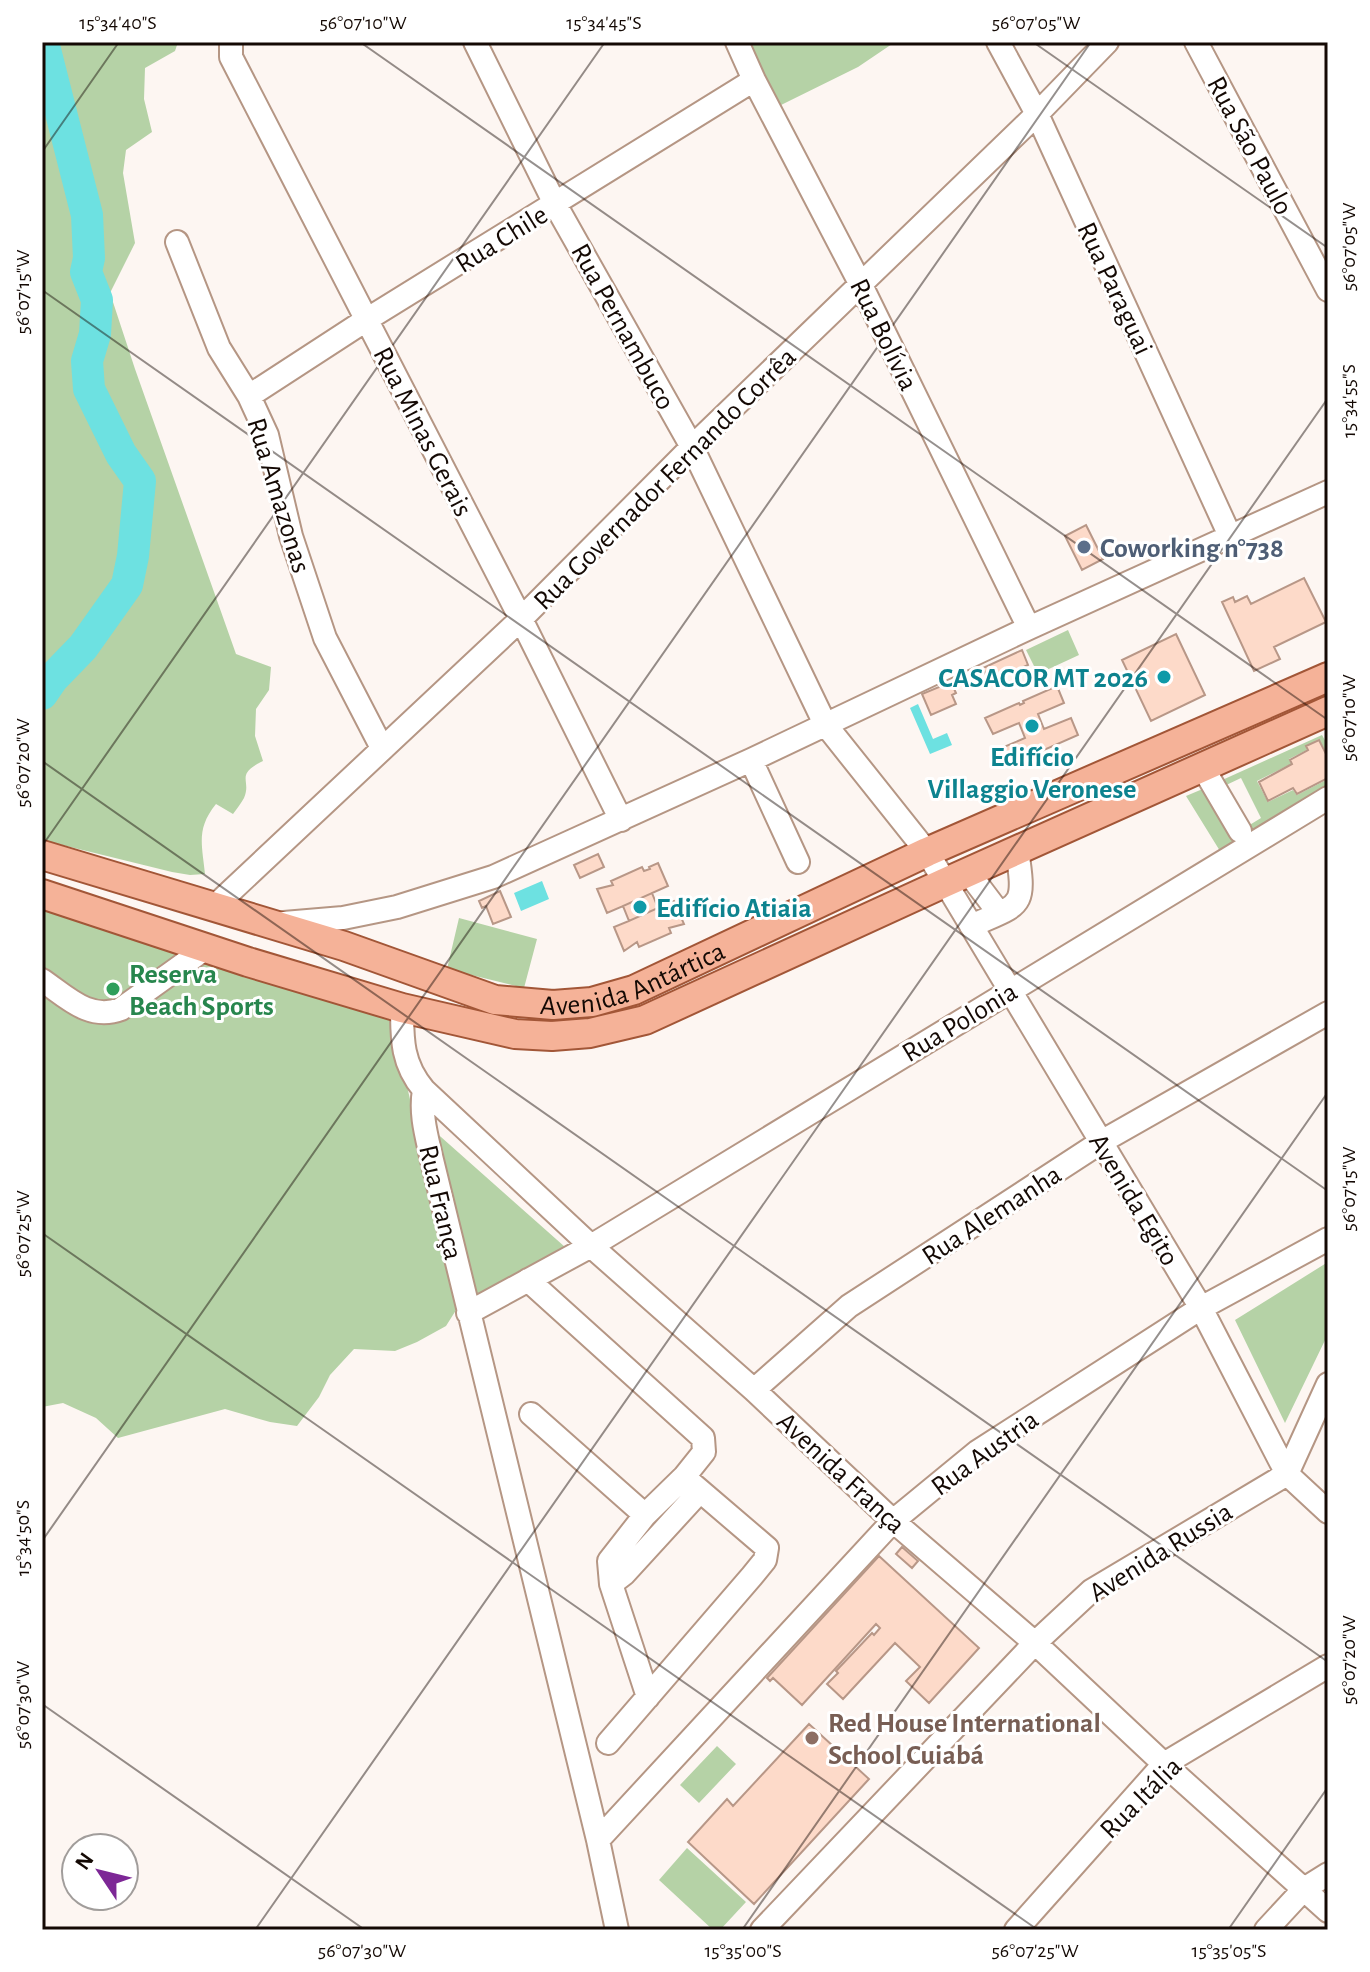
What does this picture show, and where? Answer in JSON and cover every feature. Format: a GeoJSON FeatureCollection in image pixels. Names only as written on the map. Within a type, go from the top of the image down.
{"type":"FeatureCollection","features":[{"type":"Feature","properties":{"kind":"main road","name":"Avenida Antártica"},"geometry":{"type":"LineString","coordinates":[[42,855],[344,946],[495,1000],[553,1005],[592,1002],[634,990],[927,852],[1328,677]]}},
{"type":"Feature","properties":{"kind":"main road"},"geometry":{"type":"LineString","coordinates":[[1262,707],[1274,736]]}},
{"type":"Feature","properties":{"kind":"main road","name":"Avenida Antártica"},"geometry":{"type":"LineString","coordinates":[[42,894],[248,962],[402,1008],[515,1034],[577,1034],[645,1020],[1327,713]]}},
{"type":"Feature","properties":{"kind":"main road"},"geometry":{"type":"LineString","coordinates":[[402,1008],[406,969]]}},
{"type":"Feature","properties":{"kind":"street","name":"Rua Minas Gerais"},"geometry":{"type":"LineString","coordinates":[[231,42],[231,57],[521,619],[621,820]]}},
{"type":"Feature","properties":{"kind":"street","name":"Rua Pernambuco"},"geometry":{"type":"LineString","coordinates":[[475,42],[555,204],[692,447],[825,724],[927,852],[956,878]]}},
{"type":"Feature","properties":{"kind":"street","name":"Rua Bolívia"},"geometry":{"type":"LineString","coordinates":[[737,42],[861,285],[1029,628]]}},
{"type":"Feature","properties":{"kind":"street","name":"Rua Paraguai"},"geometry":{"type":"LineString","coordinates":[[998,42],[1037,114],[1230,536]]}},
{"type":"Feature","properties":{"kind":"street","name":"Rua Governador Fernando Corrêa"},"geometry":{"type":"LineString","coordinates":[[215,906],[521,619],[692,447],[1037,114],[1107,42]]}},
{"type":"Feature","properties":{"kind":"street","name":"Rua São Paulo"},"geometry":{"type":"LineString","coordinates":[[1196,42],[1328,290]]}},
{"type":"Feature","properties":{"kind":"street","name":"Rua Chile"},"geometry":{"type":"LineString","coordinates":[[249,396],[754,80]]}},
{"type":"Feature","properties":{"kind":"street","name":"Rua Amazonas"},"geometry":{"type":"LineString","coordinates":[[177,242],[219,348],[249,396],[267,435],[291,536],[325,638],[382,748]]}},
{"type":"Feature","properties":{"kind":"street"},"geometry":{"type":"LineString","coordinates":[[266,924],[343,918],[397,907],[493,877],[1328,492]]}},
{"type":"Feature","properties":{"kind":"street"},"geometry":{"type":"LineString","coordinates":[[751,760],[798,862]]}},
{"type":"Feature","properties":{"kind":"street"},"geometry":{"type":"LineString","coordinates":[[1203,768],[1240,831]]}},
{"type":"Feature","properties":{"kind":"street","name":"Rua Polonia"},"geometry":{"type":"LineString","coordinates":[[591,1246],[1328,798]]}},
{"type":"Feature","properties":{"kind":"street"},"geometry":{"type":"LineString","coordinates":[[971,926],[1012,907],[1020,897],[1023,887],[1017,850]]}},
{"type":"Feature","properties":{"kind":"street"},"geometry":{"type":"LineString","coordinates":[[956,878],[999,913]]}},
{"type":"Feature","properties":{"kind":"street","name":"Avenida Egito"},"geometry":{"type":"LineString","coordinates":[[956,878],[971,926],[1201,1308],[1287,1474],[1328,1512]]}},
{"type":"Feature","properties":{"kind":"street"},"geometry":{"type":"LineString","coordinates":[[42,980],[85,1009],[110,1013],[121,1009],[206,948]]}},
{"type":"Feature","properties":{"kind":"street","name":"Avenida França"},"geometry":{"type":"LineString","coordinates":[[402,1008],[406,1060],[424,1090],[591,1246],[754,1390],[893,1521],[1035,1643],[1328,1911]]}},
{"type":"Feature","properties":{"kind":"street","name":"Rua Alemanha"},"geometry":{"type":"LineString","coordinates":[[754,1390],[849,1306],[1101,1142],[1328,1013]]}},
{"type":"Feature","properties":{"kind":"street","name":"Rua França"},"geometry":{"type":"LineString","coordinates":[[424,1090],[423,1121],[598,1840],[617,1930]]}},
{"type":"Feature","properties":{"kind":"street","name":"Rua Austria"},"geometry":{"type":"LineString","coordinates":[[598,1840],[893,1521],[977,1452],[1201,1308],[1328,1239]]}},
{"type":"Feature","properties":{"kind":"street"},"geometry":{"type":"LineString","coordinates":[[468,1313],[591,1246]]}},
{"type":"Feature","properties":{"kind":"street"},"geometry":{"type":"LineString","coordinates":[[528,1280],[703,1438],[704,1452],[692,1484],[624,1574],[611,1584]]}},
{"type":"Feature","properties":{"kind":"street"},"geometry":{"type":"LineString","coordinates":[[1287,1474],[1328,1384]]}},
{"type":"Feature","properties":{"kind":"street"},"geometry":{"type":"LineString","coordinates":[[531,1414],[645,1515]]}},
{"type":"Feature","properties":{"kind":"street","name":"Avenida Russia"},"geometry":{"type":"LineString","coordinates":[[762,1930],[1035,1643],[1091,1591],[1287,1474]]}},
{"type":"Feature","properties":{"kind":"street"},"geometry":{"type":"LineString","coordinates":[[648,1697],[611,1584],[609,1561],[645,1515],[692,1484]]}},
{"type":"Feature","properties":{"kind":"street"},"geometry":{"type":"LineString","coordinates":[[608,1743],[765,1560],[767,1548],[692,1484]]}},
{"type":"Feature","properties":{"kind":"street","name":"Rua Itália"},"geometry":{"type":"LineString","coordinates":[[1016,1930],[1164,1764],[1328,1666]]}},
{"type":"Feature","properties":{"kind":"street"},"geometry":{"type":"LineString","coordinates":[[1266,1930],[1304,1889],[1328,1874]]}},
{"type":"Feature","properties":{"kind":"green space"},"geometry":{"type":"Polygon","coordinates":[[[42,42],[178,42],[175,51],[145,68],[144,99],[152,132],[126,150],[123,173],[135,243],[110,293],[236,654],[271,667],[269,690],[256,709],[255,736],[263,761],[246,774],[246,792],[233,814],[216,804],[205,821],[202,845],[205,874],[172,872],[42,840],[42,42]]]}},
{"type":"Feature","properties":{"kind":"green space"},"geometry":{"type":"Polygon","coordinates":[[[745,42],[895,42],[858,67],[779,106],[745,42]]]}},
{"type":"Feature","properties":{"kind":"green space"},"geometry":{"type":"Polygon","coordinates":[[[1068,630],[1079,655],[1038,674],[1026,650],[1068,630]]]}},
{"type":"Feature","properties":{"kind":"green space"},"geometry":{"type":"Polygon","coordinates":[[[1322,735],[1328,751],[1319,739],[1306,746],[1307,750],[1289,759],[1291,764],[1257,781],[1268,802],[1293,790],[1297,795],[1328,779],[1328,790],[1248,836],[1243,829],[1261,818],[1241,778],[1222,787],[1220,781],[1322,735]]]}},
{"type":"Feature","properties":{"kind":"green space"},"geometry":{"type":"Polygon","coordinates":[[[1205,788],[1237,840],[1220,851],[1186,796],[1205,788]]]}},
{"type":"Feature","properties":{"kind":"green space"},"geometry":{"type":"Polygon","coordinates":[[[42,903],[220,967],[391,1017],[458,1307],[446,1326],[395,1351],[354,1349],[330,1375],[319,1397],[297,1426],[225,1409],[118,1438],[96,1418],[63,1403],[42,1407],[42,903]]]}},
{"type":"Feature","properties":{"kind":"green space"},"geometry":{"type":"Polygon","coordinates":[[[459,918],[537,939],[524,988],[447,969],[459,918]]]}},
{"type":"Feature","properties":{"kind":"green space"},"geometry":{"type":"Polygon","coordinates":[[[432,1129],[565,1247],[561,1256],[475,1300],[432,1129]]]}},
{"type":"Feature","properties":{"kind":"green space"},"geometry":{"type":"Polygon","coordinates":[[[1328,1262],[1328,1334],[1285,1423],[1235,1320],[1328,1262]]]}},
{"type":"Feature","properties":{"kind":"green space"},"geometry":{"type":"Polygon","coordinates":[[[717,1746],[736,1764],[699,1803],[680,1785],[717,1746]]]}},
{"type":"Feature","properties":{"kind":"green space"},"geometry":{"type":"Polygon","coordinates":[[[687,1848],[746,1902],[720,1930],[713,1930],[659,1880],[687,1848]]]}},
{"type":"Feature","properties":{"kind":"water"},"geometry":{"type":"Polygon","coordinates":[[[918,704],[933,739],[947,733],[952,745],[930,754],[910,708],[918,704]]]}},
{"type":"Feature","properties":{"kind":"water"},"geometry":{"type":"Polygon","coordinates":[[[542,881],[549,899],[521,911],[514,893],[542,881]]]}},
{"type":"Feature","properties":{"kind":"building","name":"Coworking n°738"},"geometry":{"type":"Polygon","coordinates":[[[1086,525],[1103,559],[1082,570],[1065,536],[1086,525]]]}},
{"type":"Feature","properties":{"kind":"building"},"geometry":{"type":"Polygon","coordinates":[[[1304,578],[1326,622],[1274,647],[1280,659],[1254,671],[1222,602],[1233,597],[1235,602],[1247,596],[1251,604],[1304,578]]]}},
{"type":"Feature","properties":{"kind":"building","name":"CASACOR MT 2026"},"geometry":{"type":"Polygon","coordinates":[[[1176,634],[1205,695],[1151,721],[1122,660],[1176,634]]]}},
{"type":"Feature","properties":{"kind":"building"},"geometry":{"type":"Polygon","coordinates":[[[1022,650],[1028,665],[989,682],[983,668],[1022,650]]]}},
{"type":"Feature","properties":{"kind":"building"},"geometry":{"type":"Polygon","coordinates":[[[951,682],[956,693],[952,695],[956,704],[931,715],[922,694],[951,682]]]}},
{"type":"Feature","properties":{"kind":"building","name":"Edifício Villaggio Veronese"},"geometry":{"type":"Polygon","coordinates":[[[1057,686],[1064,703],[1038,714],[1044,729],[1071,718],[1078,735],[1044,750],[1043,747],[1006,766],[999,749],[1025,738],[1019,723],[993,734],[985,718],[1057,686]]]}},
{"type":"Feature","properties":{"kind":"building"},"geometry":{"type":"Polygon","coordinates":[[[1319,740],[1328,753],[1328,778],[1297,794],[1293,788],[1268,801],[1259,782],[1292,764],[1290,760],[1308,750],[1306,746],[1319,740]]]}},
{"type":"Feature","properties":{"kind":"building"},"geometry":{"type":"Polygon","coordinates":[[[598,854],[604,867],[580,878],[574,865],[598,854]]]}},
{"type":"Feature","properties":{"kind":"building","name":"Edifício Atiaia"},"geometry":{"type":"Polygon","coordinates":[[[658,863],[668,886],[652,893],[658,908],[674,901],[684,924],[669,928],[671,933],[639,947],[637,942],[624,951],[614,927],[629,921],[623,906],[607,913],[597,889],[613,885],[611,881],[642,867],[644,871],[658,863]]]}},
{"type":"Feature","properties":{"kind":"building"},"geometry":{"type":"Polygon","coordinates":[[[500,891],[511,917],[493,924],[486,906],[482,908],[479,901],[500,891]]]}},
{"type":"Feature","properties":{"kind":"building"},"geometry":{"type":"Polygon","coordinates":[[[652,893],[658,908],[629,921],[623,906],[652,893]]]}},
{"type":"Feature","properties":{"kind":"building"},"geometry":{"type":"Polygon","coordinates":[[[902,1547],[918,1561],[912,1568],[896,1554],[902,1547]]]}},
{"type":"Feature","properties":{"kind":"building"},"geometry":{"type":"Polygon","coordinates":[[[879,1556],[979,1648],[929,1703],[906,1681],[920,1667],[895,1643],[843,1699],[827,1684],[880,1628],[876,1624],[802,1705],[773,1678],[770,1681],[767,1678],[879,1556]]]}},
{"type":"Feature","properties":{"kind":"building"},"geometry":{"type":"Polygon","coordinates":[[[809,1724],[869,1779],[754,1904],[688,1842],[727,1799],[733,1806],[809,1724]]]}},
{"type":"Feature","properties":{"kind":"waterway"},"geometry":{"type":"LineString","coordinates":[[42,694],[83,647],[127,585],[140,481],[121,454],[89,389],[87,361],[95,334],[97,300],[86,272],[89,258],[87,215],[43,42]]}},
{"type":"Feature","properties":{"kind":"place","name":"Coworking n°738"},"geometry":{"type":"Point","coordinates":[1084,547]}},
{"type":"Feature","properties":{"kind":"place","name":"CASACOR MT 2026"},"geometry":{"type":"Point","coordinates":[1164,677]}},
{"type":"Feature","properties":{"kind":"place","name":"Edifício Villaggio Veronese"},"geometry":{"type":"Point","coordinates":[1032,726]}},
{"type":"Feature","properties":{"kind":"place","name":"Edifício Atiaia"},"geometry":{"type":"Point","coordinates":[640,907]}},
{"type":"Feature","properties":{"kind":"place","name":"Reserva Beach Sports"},"geometry":{"type":"Point","coordinates":[113,989]}},
{"type":"Feature","properties":{"kind":"place","name":"Red House International School Cuiabá"},"geometry":{"type":"Point","coordinates":[812,1738]}}]}
